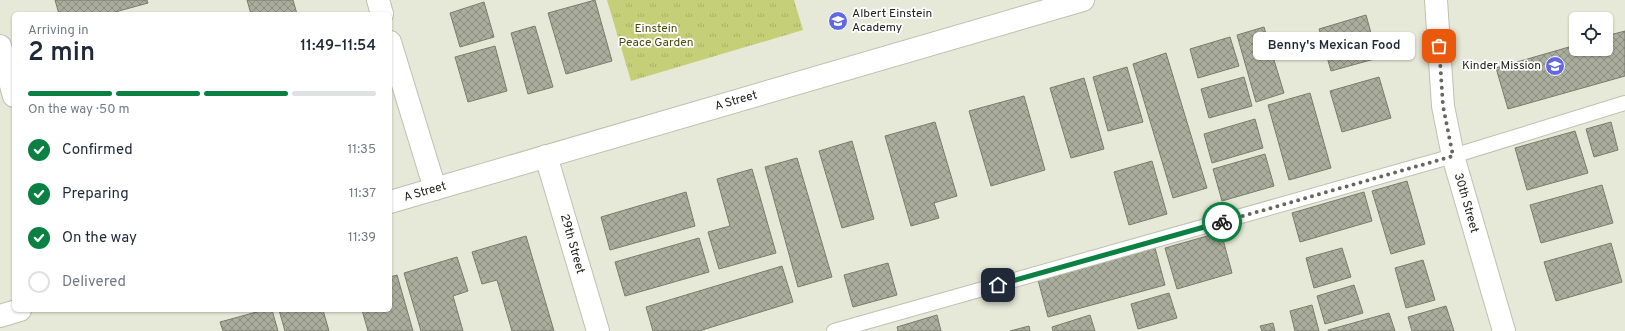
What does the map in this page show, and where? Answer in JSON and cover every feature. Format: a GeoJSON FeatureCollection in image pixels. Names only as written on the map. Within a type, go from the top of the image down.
{"type":"FeatureCollection","features":[{"type":"Feature","properties":{"kind":"street"},"geometry":{"type":"LineString","coordinates":[[378,0],[381,12]]}},
{"type":"Feature","properties":{"kind":"street","name":"A Street"},"geometry":{"type":"LineString","coordinates":[[392,201],[1083,0]]}},
{"type":"Feature","properties":{"kind":"street","name":"30th Street"},"geometry":{"type":"LineString","coordinates":[[1436,0],[1443,106],[1453,156],[1504,331]]}},
{"type":"Feature","properties":{"kind":"street"},"geometry":{"type":"LineString","coordinates":[[0,46],[12,89]]}},
{"type":"Feature","properties":{"kind":"street"},"geometry":{"type":"LineString","coordinates":[[392,49],[435,189]]}},
{"type":"Feature","properties":{"kind":"street","name":"29th Street"},"geometry":{"type":"LineString","coordinates":[[546,156],[598,331]]}},
{"type":"Feature","properties":{"kind":"street"},"geometry":{"type":"LineString","coordinates":[[0,316],[13,312]]}},
{"type":"Feature","properties":{"kind":"lane"},"geometry":{"type":"LineString","coordinates":[[834,331],[1453,156],[1625,103]]}},
{"type":"Feature","properties":{"kind":"green space","name":"Einstein Peace Garden"},"geometry":{"type":"Polygon","coordinates":[[[607,0],[794,0],[803,30],[631,81],[607,0]]]}},
{"type":"Feature","properties":{"kind":"building"},"geometry":{"type":"Polygon","coordinates":[[[55,0],[147,0],[148,3],[115,12],[58,12],[55,0]]]}},
{"type":"Feature","properties":{"kind":"building"},"geometry":{"type":"Polygon","coordinates":[[[247,0],[293,0],[296,12],[250,12],[247,0]]]}},
{"type":"Feature","properties":{"kind":"building"},"geometry":{"type":"Polygon","coordinates":[[[595,0],[612,61],[566,74],[548,13],[595,0]]]}},
{"type":"Feature","properties":{"kind":"building"},"geometry":{"type":"Polygon","coordinates":[[[484,2],[494,37],[460,47],[450,13],[484,2]]]}},
{"type":"Feature","properties":{"kind":"building"},"geometry":{"type":"Polygon","coordinates":[[[1366,15],[1378,58],[1331,71],[1319,29],[1366,15]]]}},
{"type":"Feature","properties":{"kind":"building"},"geometry":{"type":"Polygon","coordinates":[[[535,26],[553,87],[528,94],[511,33],[535,26]]]}},
{"type":"Feature","properties":{"kind":"building"},"geometry":{"type":"Polygon","coordinates":[[[1264,27],[1284,93],[1256,102],[1237,35],[1264,27]]]}},
{"type":"Feature","properties":{"kind":"building"},"geometry":{"type":"Polygon","coordinates":[[[1625,31],[1625,76],[1508,109],[1496,68],[1569,47],[1569,56],[1613,56],[1613,34],[1625,31]]]}},
{"type":"Feature","properties":{"kind":"building"},"geometry":{"type":"Polygon","coordinates":[[[1230,37],[1239,66],[1198,78],[1190,49],[1230,37]]]}},
{"type":"Feature","properties":{"kind":"building"},"geometry":{"type":"Polygon","coordinates":[[[495,46],[507,91],[468,102],[455,57],[495,46]]]}},
{"type":"Feature","properties":{"kind":"building"},"geometry":{"type":"Polygon","coordinates":[[[1166,53],[1207,188],[1173,198],[1133,64],[1166,53]]]}},
{"type":"Feature","properties":{"kind":"building"},"geometry":{"type":"Polygon","coordinates":[[[1127,67],[1143,122],[1108,131],[1093,77],[1127,67]]]}},
{"type":"Feature","properties":{"kind":"building"},"geometry":{"type":"Polygon","coordinates":[[[1244,77],[1252,106],[1209,118],[1201,89],[1244,77]]]}},
{"type":"Feature","properties":{"kind":"building"},"geometry":{"type":"Polygon","coordinates":[[[1379,77],[1391,118],[1342,132],[1330,91],[1379,77]]]}},
{"type":"Feature","properties":{"kind":"building"},"geometry":{"type":"Polygon","coordinates":[[[1084,78],[1104,149],[1071,158],[1050,88],[1084,78]]]}},
{"type":"Feature","properties":{"kind":"building"},"geometry":{"type":"Polygon","coordinates":[[[1310,93],[1331,168],[1289,180],[1268,105],[1310,93]]]}},
{"type":"Feature","properties":{"kind":"building"},"geometry":{"type":"Polygon","coordinates":[[[1024,96],[1045,170],[991,186],[969,111],[1024,96]]]}},
{"type":"Feature","properties":{"kind":"building"},"geometry":{"type":"Polygon","coordinates":[[[1255,119],[1263,148],[1212,163],[1204,134],[1255,119]]]}},
{"type":"Feature","properties":{"kind":"building"},"geometry":{"type":"Polygon","coordinates":[[[935,122],[957,196],[934,203],[939,218],[911,226],[885,136],[935,122]]]}},
{"type":"Feature","properties":{"kind":"building"},"geometry":{"type":"Polygon","coordinates":[[[1611,122],[1618,150],[1594,157],[1586,129],[1611,122]]]}},
{"type":"Feature","properties":{"kind":"building"},"geometry":{"type":"Polygon","coordinates":[[[1575,131],[1588,173],[1527,190],[1515,148],[1575,131]]]}},
{"type":"Feature","properties":{"kind":"building"},"geometry":{"type":"Polygon","coordinates":[[[852,141],[874,219],[842,228],[819,151],[852,141]]]}},
{"type":"Feature","properties":{"kind":"building"},"geometry":{"type":"Polygon","coordinates":[[[1265,154],[1274,186],[1222,201],[1213,169],[1265,154]]]}},
{"type":"Feature","properties":{"kind":"building"},"geometry":{"type":"Polygon","coordinates":[[[797,158],[832,277],[798,287],[765,167],[797,158]]]}},
{"type":"Feature","properties":{"kind":"building"},"geometry":{"type":"Polygon","coordinates":[[[1152,161],[1167,214],[1129,225],[1114,172],[1152,161]]]}},
{"type":"Feature","properties":{"kind":"building"},"geometry":{"type":"Polygon","coordinates":[[[752,169],[776,253],[719,269],[708,232],[730,226],[717,179],[752,169]]]}},
{"type":"Feature","properties":{"kind":"building"},"geometry":{"type":"Polygon","coordinates":[[[1407,181],[1425,244],[1391,254],[1372,191],[1407,181]]]}},
{"type":"Feature","properties":{"kind":"building"},"geometry":{"type":"Polygon","coordinates":[[[1602,185],[1613,223],[1541,243],[1530,205],[1602,185]]]}},
{"type":"Feature","properties":{"kind":"building"},"geometry":{"type":"Polygon","coordinates":[[[686,192],[695,226],[610,250],[601,217],[686,192]]]}},
{"type":"Feature","properties":{"kind":"building"},"geometry":{"type":"Polygon","coordinates":[[[1364,192],[1372,221],[1300,242],[1292,213],[1364,192]]]}},
{"type":"Feature","properties":{"kind":"building"},"geometry":{"type":"Polygon","coordinates":[[[1221,232],[1232,273],[1177,289],[1165,248],[1221,232]]]}},
{"type":"Feature","properties":{"kind":"building"},"geometry":{"type":"Polygon","coordinates":[[[526,236],[554,331],[512,331],[497,280],[482,284],[472,252],[526,236]]]}},
{"type":"Feature","properties":{"kind":"building"},"geometry":{"type":"Polygon","coordinates":[[[699,238],[709,272],[625,296],[615,262],[699,238]]]}},
{"type":"Feature","properties":{"kind":"building"},"geometry":{"type":"Polygon","coordinates":[[[1611,243],[1622,282],[1556,301],[1544,262],[1611,243]]]}},
{"type":"Feature","properties":{"kind":"building"},"geometry":{"type":"Polygon","coordinates":[[[1155,248],[1165,285],[1048,317],[1038,280],[1155,248]]]}},
{"type":"Feature","properties":{"kind":"building"},"geometry":{"type":"Polygon","coordinates":[[[1342,248],[1351,277],[1314,288],[1306,258],[1342,248]]]}},
{"type":"Feature","properties":{"kind":"building"},"geometry":{"type":"Polygon","coordinates":[[[457,257],[468,291],[453,296],[463,331],[421,331],[404,273],[457,257]]]}},
{"type":"Feature","properties":{"kind":"building"},"geometry":{"type":"Polygon","coordinates":[[[1423,260],[1435,300],[1406,308],[1395,268],[1423,260]]]}},
{"type":"Feature","properties":{"kind":"building"},"geometry":{"type":"Polygon","coordinates":[[[888,263],[897,295],[853,307],[844,275],[888,263]]]}},
{"type":"Feature","properties":{"kind":"building"},"geometry":{"type":"Polygon","coordinates":[[[782,266],[793,302],[699,331],[653,331],[646,307],[782,266]]]}},
{"type":"Feature","properties":{"kind":"building"},"geometry":{"type":"Polygon","coordinates":[[[397,275],[413,331],[368,331],[363,312],[392,312],[392,276],[397,275]]]}},
{"type":"Feature","properties":{"kind":"building"},"geometry":{"type":"Polygon","coordinates":[[[1354,285],[1363,313],[1325,324],[1317,296],[1354,285]]]}},
{"type":"Feature","properties":{"kind":"building"},"geometry":{"type":"Polygon","coordinates":[[[1169,293],[1177,318],[1138,329],[1131,304],[1169,293]]]}},
{"type":"Feature","properties":{"kind":"building"},"geometry":{"type":"Polygon","coordinates":[[[1312,305],[1319,331],[1295,331],[1290,311],[1312,305]]]}},
{"type":"Feature","properties":{"kind":"building"},"geometry":{"type":"Polygon","coordinates":[[[1446,306],[1454,331],[1412,331],[1408,317],[1446,306]]]}},
{"type":"Feature","properties":{"kind":"building"},"geometry":{"type":"Polygon","coordinates":[[[257,312],[273,312],[278,331],[223,331],[220,322],[257,312]]]}},
{"type":"Feature","properties":{"kind":"building"},"geometry":{"type":"Polygon","coordinates":[[[280,312],[324,312],[329,331],[285,331],[280,312]]]}},
{"type":"Feature","properties":{"kind":"building"},"geometry":{"type":"Polygon","coordinates":[[[1389,313],[1395,331],[1328,331],[1328,330],[1389,313]]]}},
{"type":"Feature","properties":{"kind":"building"},"geometry":{"type":"Polygon","coordinates":[[[937,315],[941,331],[898,331],[897,327],[937,315]]]}},
{"type":"Feature","properties":{"kind":"building"},"geometry":{"type":"Polygon","coordinates":[[[1090,315],[1095,331],[1053,331],[1052,327],[1090,315]]]}},
{"type":"Feature","properties":{"kind":"building"},"geometry":{"type":"Polygon","coordinates":[[[1273,323],[1275,331],[1262,331],[1260,326],[1273,323]]]}},
{"type":"Feature","properties":{"kind":"building"},"geometry":{"type":"Polygon","coordinates":[[[1029,326],[1030,331],[1010,331],[1029,326]]]}},
{"type":"Feature","properties":{"kind":"way so far"},"geometry":{"type":"LineString","coordinates":[[1222,222],[1453,156],[1443,106],[1439,46]]}},
{"type":"Feature","properties":{"kind":"place","name":"Albert Einstein Academy"},"geometry":{"type":"Point","coordinates":[838,21]}},
{"type":"Feature","properties":{"kind":"place","name":"Benny's Mexican Food"},"geometry":{"type":"Point","coordinates":[1439,46]}},
{"type":"Feature","properties":{"kind":"place","name":"Kinder Mission"},"geometry":{"type":"Point","coordinates":[1555,66]}},
{"type":"Feature","properties":{"kind":"route"},"geometry":{"type":"LineString","coordinates":[[998,285],[1222,222]]}}]}
